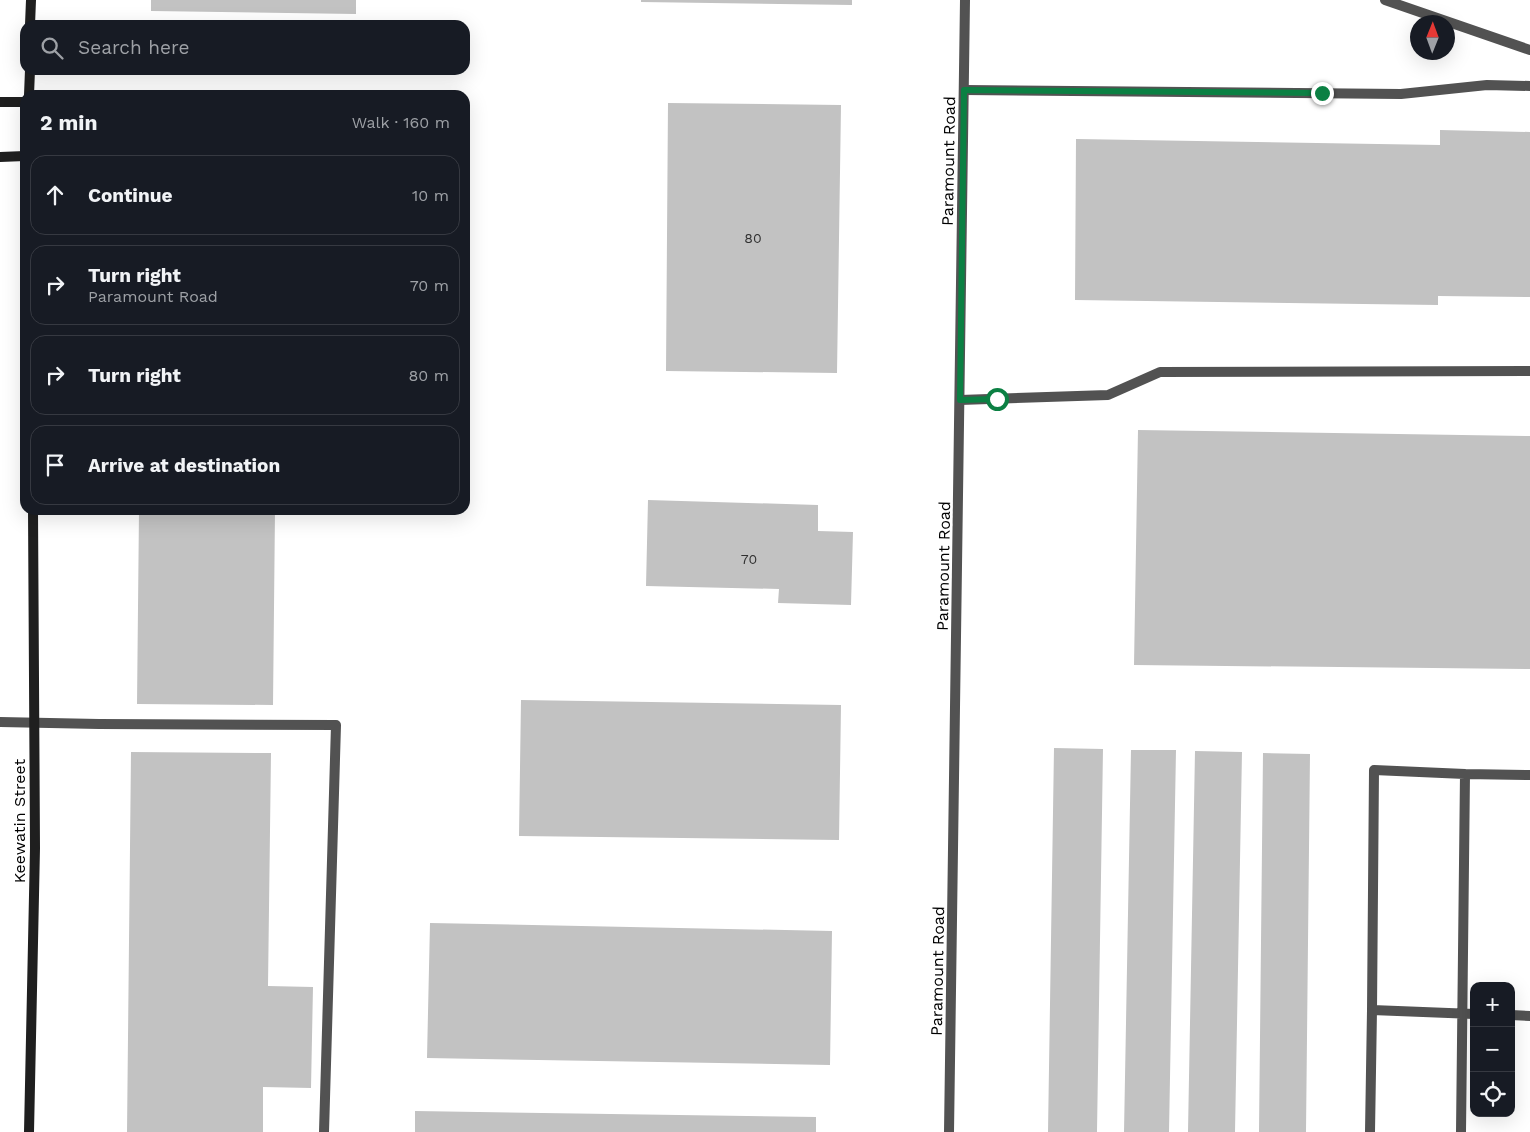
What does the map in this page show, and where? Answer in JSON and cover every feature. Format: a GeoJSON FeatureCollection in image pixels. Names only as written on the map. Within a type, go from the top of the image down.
{"type":"FeatureCollection","features":[{"type":"Feature","properties":{"kind":"street"},"geometry":{"type":"LineString","coordinates":[[30,20],[31,0]]}},
{"type":"Feature","properties":{"kind":"street","name":"Paramount Road"},"geometry":{"type":"LineString","coordinates":[[950,1132],[966,0]]}},
{"type":"Feature","properties":{"kind":"street"},"geometry":{"type":"LineString","coordinates":[[1385,0],[1530,50]]}},
{"type":"Feature","properties":{"kind":"street"},"geometry":{"type":"LineString","coordinates":[[29,90],[30,75]]}},
{"type":"Feature","properties":{"kind":"street"},"geometry":{"type":"LineString","coordinates":[[964,90],[1401,94],[1487,85],[1530,86]]}},
{"type":"Feature","properties":{"kind":"street"},"geometry":{"type":"LineString","coordinates":[[0,102],[20,102]]}},
{"type":"Feature","properties":{"kind":"street"},"geometry":{"type":"LineString","coordinates":[[0,157],[20,156]]}},
{"type":"Feature","properties":{"kind":"street"},"geometry":{"type":"LineString","coordinates":[[960,400],[1108,396],[1160,372],[1530,371]]}},
{"type":"Feature","properties":{"kind":"street","name":"Keewatin Street"},"geometry":{"type":"LineString","coordinates":[[29,1132],[35,858],[32,515]]}},
{"type":"Feature","properties":{"kind":"street"},"geometry":{"type":"LineString","coordinates":[[0,722],[336,725],[324,1132]]}},
{"type":"Feature","properties":{"kind":"street"},"geometry":{"type":"LineString","coordinates":[[1370,1132],[1374,770],[1530,775]]}},
{"type":"Feature","properties":{"kind":"street"},"geometry":{"type":"LineString","coordinates":[[1461,1132],[1468,1014],[1465,774]]}},
{"type":"Feature","properties":{"kind":"street"},"geometry":{"type":"LineString","coordinates":[[1372,1010],[1468,1014]]}},
{"type":"Feature","properties":{"kind":"street"},"geometry":{"type":"LineString","coordinates":[[1515,1016],[1530,1016]]}},
{"type":"Feature","properties":{"kind":"building"},"geometry":{"type":"Polygon","coordinates":[[[151,0],[356,0],[356,14],[151,11],[151,0]]]}},
{"type":"Feature","properties":{"kind":"building"},"geometry":{"type":"Polygon","coordinates":[[[641,0],[852,0],[852,5],[641,2],[641,0]]]}},
{"type":"Feature","properties":{"kind":"building"},"geometry":{"type":"Polygon","coordinates":[[[668,103],[841,105],[837,373],[666,371],[668,103]]]}},
{"type":"Feature","properties":{"kind":"building"},"geometry":{"type":"Polygon","coordinates":[[[1440,130],[1530,132],[1530,297],[1438,296],[1438,305],[1075,300],[1076,139],[1440,145],[1440,130]]]}},
{"type":"Feature","properties":{"kind":"building"},"geometry":{"type":"Polygon","coordinates":[[[1138,430],[1530,436],[1530,669],[1134,665],[1138,430]]]}},
{"type":"Feature","properties":{"kind":"building"},"geometry":{"type":"Polygon","coordinates":[[[648,500],[818,505],[818,531],[853,532],[851,605],[778,603],[779,589],[646,586],[648,500]]]}},
{"type":"Feature","properties":{"kind":"building"},"geometry":{"type":"Polygon","coordinates":[[[139,515],[275,515],[273,705],[137,704],[139,515]]]}},
{"type":"Feature","properties":{"kind":"building"},"geometry":{"type":"Polygon","coordinates":[[[521,700],[841,705],[839,840],[519,836],[521,700]]]}},
{"type":"Feature","properties":{"kind":"building"},"geometry":{"type":"Polygon","coordinates":[[[1054,748],[1103,749],[1097,1132],[1048,1132],[1054,748]]]}},
{"type":"Feature","properties":{"kind":"building"},"geometry":{"type":"Polygon","coordinates":[[[1131,750],[1176,750],[1169,1132],[1124,1132],[1131,750]]]}},
{"type":"Feature","properties":{"kind":"building"},"geometry":{"type":"Polygon","coordinates":[[[1195,751],[1242,752],[1235,1132],[1188,1132],[1195,751]]]}},
{"type":"Feature","properties":{"kind":"building"},"geometry":{"type":"Polygon","coordinates":[[[131,752],[271,753],[268,986],[313,987],[311,1088],[263,1087],[263,1132],[127,1132],[131,752]]]}},
{"type":"Feature","properties":{"kind":"building"},"geometry":{"type":"Polygon","coordinates":[[[1263,753],[1310,754],[1306,1132],[1259,1132],[1263,753]]]}},
{"type":"Feature","properties":{"kind":"building"},"geometry":{"type":"Polygon","coordinates":[[[430,923],[832,931],[830,1065],[427,1058],[430,923]]]}},
{"type":"Feature","properties":{"kind":"building"},"geometry":{"type":"Polygon","coordinates":[[[415,1111],[816,1117],[816,1132],[415,1132],[415,1111]]]}},
{"type":"Feature","properties":{"kind":"route"},"geometry":{"type":"LineString","coordinates":[[997,399],[960,400],[964,90],[1322,93]]}}]}
